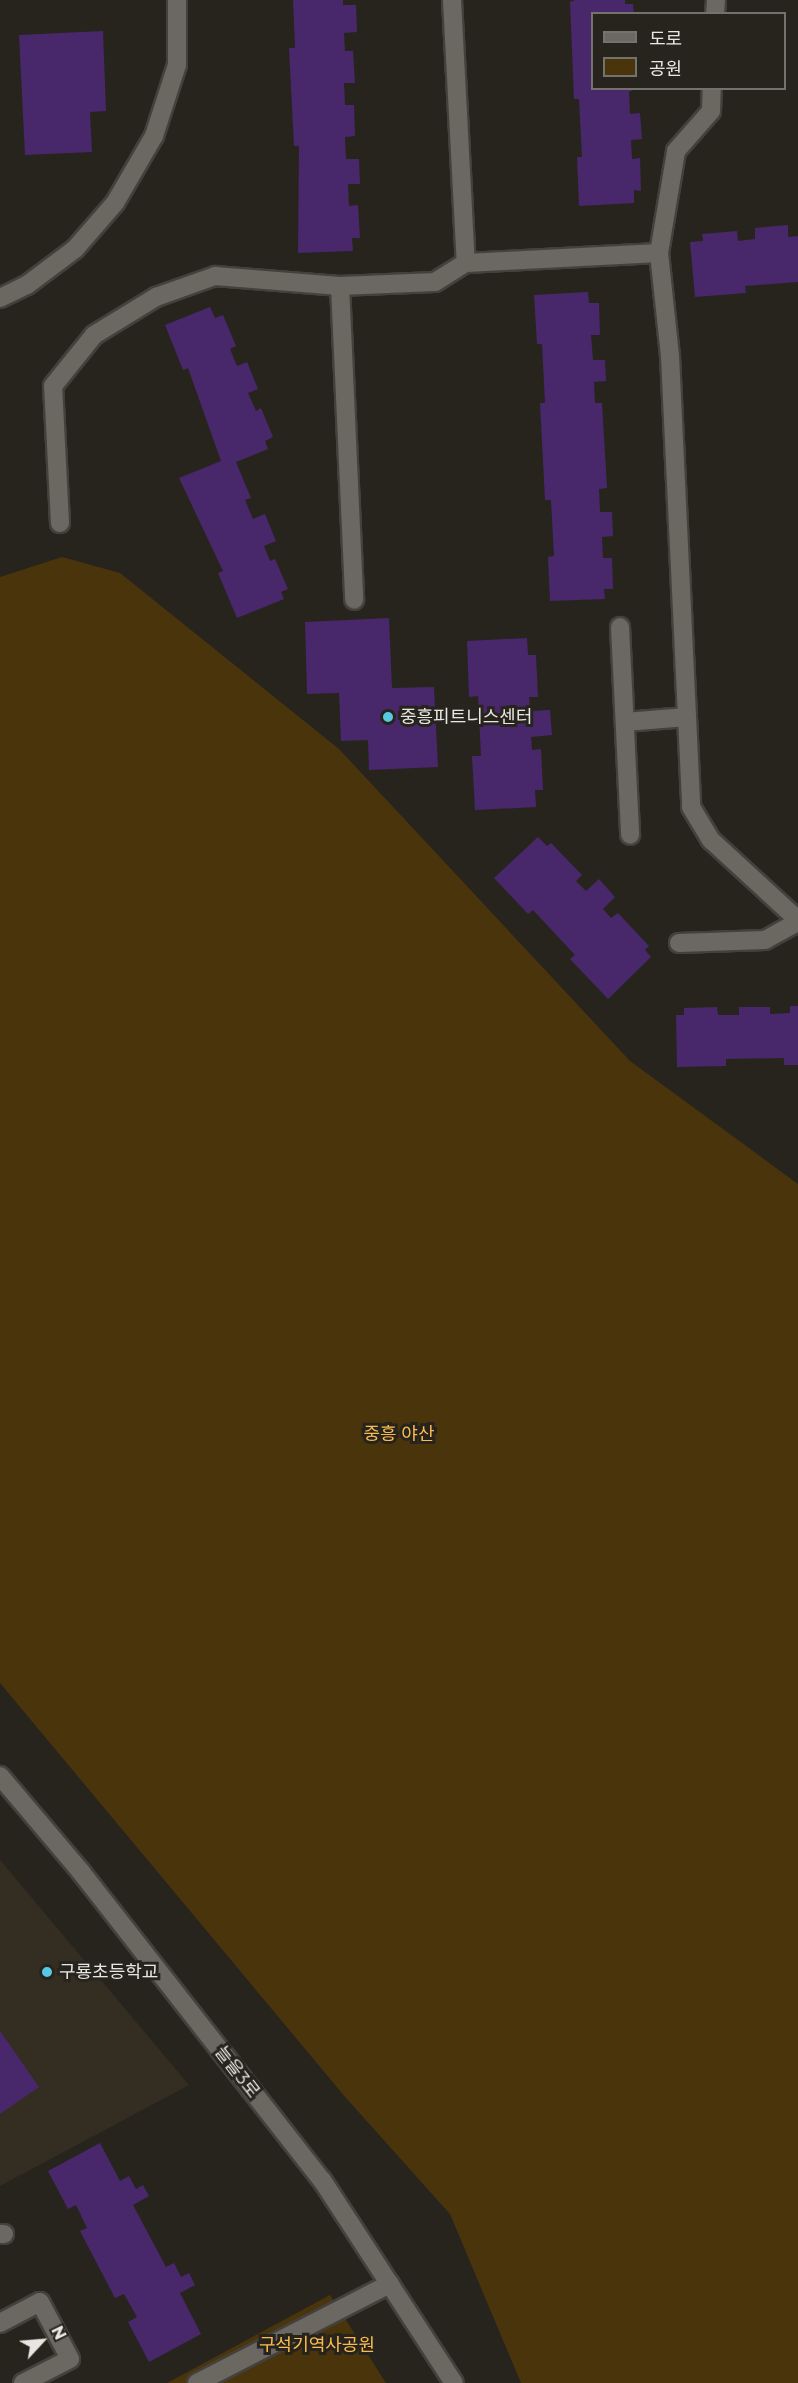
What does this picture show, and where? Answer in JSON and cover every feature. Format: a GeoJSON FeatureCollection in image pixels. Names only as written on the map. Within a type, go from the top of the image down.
{"type":"FeatureCollection","features":[{"type":"Feature","properties":{"kind":"street"},"geometry":{"type":"LineString","coordinates":[[0,298],[27,285],[75,249],[115,202],[149,145],[177,65],[177,0]]}},
{"type":"Feature","properties":{"kind":"street"},"geometry":{"type":"LineString","coordinates":[[452,0],[466,263]]}},
{"type":"Feature","properties":{"kind":"street"},"geometry":{"type":"LineString","coordinates":[[679,944],[765,940],[798,921],[711,840],[691,807],[670,356],[659,253],[676,152],[711,111],[712,90]]}},
{"type":"Feature","properties":{"kind":"street"},"geometry":{"type":"LineString","coordinates":[[60,523],[53,386],[94,335],[156,297],[215,276],[340,286],[435,282],[466,263],[659,253]]}},
{"type":"Feature","properties":{"kind":"street"},"geometry":{"type":"LineString","coordinates":[[340,286],[354,600]]}},
{"type":"Feature","properties":{"kind":"street"},"geometry":{"type":"LineString","coordinates":[[620,627],[630,835]]}},
{"type":"Feature","properties":{"kind":"street"},"geometry":{"type":"LineString","coordinates":[[625,722],[687,717]]}},
{"type":"Feature","properties":{"kind":"street","name":"늘을3로"},"geometry":{"type":"LineString","coordinates":[[0,1776],[81,1872],[322,2180],[454,2383]]}},
{"type":"Feature","properties":{"kind":"street"},"geometry":{"type":"LineString","coordinates":[[197,2383],[390,2284]]}},
{"type":"Feature","properties":{"kind":"street"},"geometry":{"type":"LineString","coordinates":[[0,2323],[40,2302],[70,2359],[23,2383]]}},
{"type":"Feature","properties":{"kind":"shaded area","name":"구룡초등학교"},"geometry":{"type":"Polygon","coordinates":[[[0,1860],[189,2085],[0,2186],[0,1860]]]}},
{"type":"Feature","properties":{"kind":"green space","name":"중흥 야산"},"geometry":{"type":"Polygon","coordinates":[[[62,557],[120,573],[339,749],[630,1061],[798,1184],[798,2383],[521,2383],[450,2214],[346,2098],[0,1683],[0,577],[62,557]]]}},
{"type":"Feature","properties":{"kind":"green space","name":"구석기역사공원"},"geometry":{"type":"Polygon","coordinates":[[[330,2295],[386,2383],[167,2383],[330,2295]]]}},
{"type":"Feature","properties":{"kind":"building"},"geometry":{"type":"Polygon","coordinates":[[[293,0],[343,0],[343,5],[356,5],[357,32],[344,33],[345,51],[353,51],[355,83],[344,83],[345,105],[354,105],[355,136],[345,137],[346,159],[359,159],[360,184],[348,184],[349,206],[358,205],[360,238],[352,238],[353,251],[298,253],[299,146],[294,146],[289,48],[295,48],[293,0]]]}},
{"type":"Feature","properties":{"kind":"building"},"geometry":{"type":"Polygon","coordinates":[[[575,0],[625,0],[625,4],[633,4],[634,12],[591,12],[591,90],[633,90],[629,92],[630,114],[640,113],[642,139],[631,140],[632,159],[640,158],[641,191],[634,190],[634,203],[579,206],[577,157],[582,157],[579,99],[574,99],[570,2],[575,0]]]}},
{"type":"Feature","properties":{"kind":"building"},"geometry":{"type":"Polygon","coordinates":[[[103,31],[106,111],[90,112],[92,152],[25,155],[19,35],[103,31]]]}},
{"type":"Feature","properties":{"kind":"building"},"geometry":{"type":"Polygon","coordinates":[[[788,225],[788,237],[798,236],[798,282],[745,286],[746,293],[695,297],[690,242],[703,241],[702,234],[737,231],[738,241],[755,239],[755,228],[788,225]]]}},
{"type":"Feature","properties":{"kind":"building"},"geometry":{"type":"Polygon","coordinates":[[[588,292],[589,303],[599,303],[600,335],[591,335],[593,360],[605,360],[606,381],[594,382],[595,403],[602,403],[607,488],[599,489],[600,512],[612,512],[613,536],[602,537],[603,558],[612,558],[613,589],[604,589],[605,599],[550,601],[548,557],[554,556],[551,500],[545,500],[540,403],[545,403],[542,344],[537,344],[534,295],[588,292]]]}},
{"type":"Feature","properties":{"kind":"building"},"geometry":{"type":"Polygon","coordinates":[[[210,307],[215,318],[223,315],[236,346],[230,349],[237,366],[247,362],[258,389],[248,393],[256,411],[261,408],[273,437],[265,441],[268,449],[236,462],[251,498],[245,500],[253,519],[265,514],[276,541],[264,546],[270,561],[275,559],[288,589],[281,592],[284,599],[237,618],[218,573],[223,571],[179,478],[221,461],[188,368],[183,370],[165,325],[210,307]]]}},
{"type":"Feature","properties":{"kind":"building","name":"중흥피트니스센터"},"geometry":{"type":"Polygon","coordinates":[[[389,618],[392,688],[434,687],[438,767],[369,770],[368,740],[341,741],[339,693],[307,694],[305,622],[389,618]]]}},
{"type":"Feature","properties":{"kind":"building"},"geometry":{"type":"Polygon","coordinates":[[[527,638],[528,655],[536,655],[538,697],[529,697],[530,711],[550,710],[552,735],[531,737],[532,750],[541,749],[543,790],[535,790],[536,807],[475,810],[472,756],[481,756],[478,696],[469,697],[467,641],[527,638]]]}},
{"type":"Feature","properties":{"kind":"building"},"geometry":{"type":"Polygon","coordinates":[[[538,837],[547,846],[551,843],[582,875],[576,881],[586,891],[599,879],[615,897],[603,909],[611,918],[618,913],[649,946],[645,950],[651,957],[608,999],[570,959],[575,955],[533,910],[528,914],[494,878],[538,837]]]}},
{"type":"Feature","properties":{"kind":"building"},"geometry":{"type":"Polygon","coordinates":[[[790,1006],[798,1006],[798,1065],[784,1065],[784,1058],[726,1059],[726,1066],[677,1067],[676,1015],[684,1015],[684,1008],[717,1007],[718,1015],[739,1015],[739,1007],[770,1007],[770,1014],[790,1013],[790,1006]]]}},
{"type":"Feature","properties":{"kind":"building"},"geometry":{"type":"Polygon","coordinates":[[[0,2031],[39,2087],[0,2114],[0,2031]]]}},
{"type":"Feature","properties":{"kind":"building"},"geometry":{"type":"Polygon","coordinates":[[[100,2143],[120,2181],[129,2176],[136,2189],[143,2185],[149,2196],[133,2205],[166,2267],[174,2263],[181,2277],[189,2273],[195,2285],[180,2293],[201,2334],[149,2362],[128,2322],[137,2317],[124,2294],[115,2298],[80,2231],[87,2228],[76,2205],[68,2209],[48,2171],[100,2143]]]}},
{"type":"Feature","properties":{"kind":"place","name":"중흥피트니스센터"},"geometry":{"type":"Point","coordinates":[388,717]}},
{"type":"Feature","properties":{"kind":"place","name":"구룡초등학교"},"geometry":{"type":"Point","coordinates":[47,1972]}}]}
